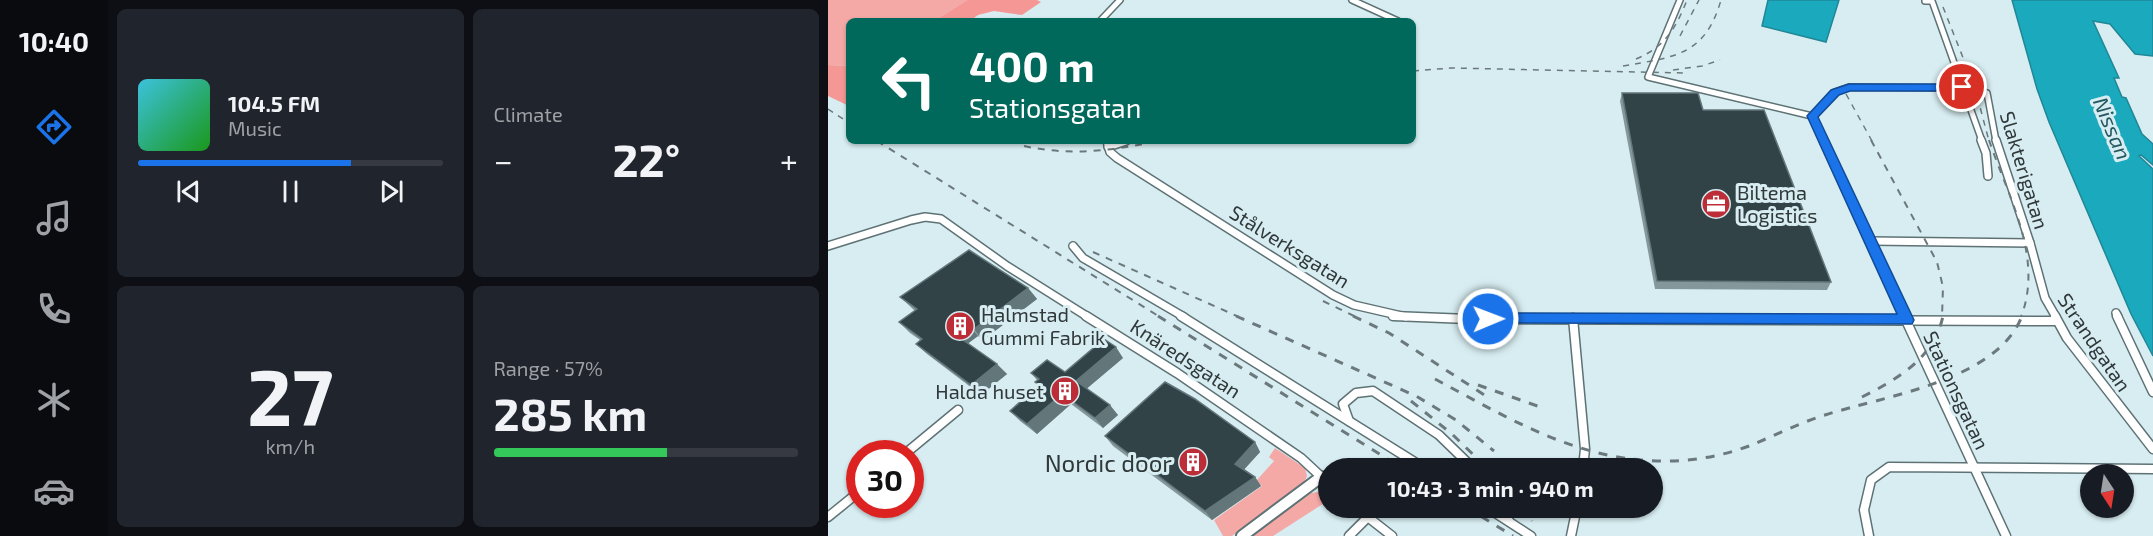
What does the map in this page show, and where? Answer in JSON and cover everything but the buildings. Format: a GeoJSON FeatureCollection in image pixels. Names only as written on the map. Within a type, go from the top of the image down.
{"type":"FeatureCollection","features":[{"type":"Feature","properties":{"kind":"street"},"geometry":{"type":"LineString","coordinates":[[1103,18],[1120,0]]}},
{"type":"Feature","properties":{"kind":"street"},"geometry":{"type":"LineString","coordinates":[[1352,0],[1391,18]]}},
{"type":"Feature","properties":{"kind":"street"},"geometry":{"type":"LineString","coordinates":[[1680,0],[1648,77],[1812,116],[1835,92],[1849,87],[1962,87]]}},
{"type":"Feature","properties":{"kind":"street"},"geometry":{"type":"LineString","coordinates":[[1930,1],[1986,153],[1988,176]]}},
{"type":"Feature","properties":{"kind":"street","name":"Slakterigatan"},"geometry":{"type":"LineString","coordinates":[[1872,241],[2030,243],[1994,135],[1987,93],[1962,87]]}},
{"type":"Feature","properties":{"kind":"street","name":"Stationsgatan"},"geometry":{"type":"LineString","coordinates":[[1812,116],[1872,241],[2006,536]]}},
{"type":"Feature","properties":{"kind":"street","name":"Stålverksgatan"},"geometry":{"type":"LineString","coordinates":[[1107,144],[1110,152],[1117,158],[1333,295],[1354,305],[1390,315],[1424,319],[2057,321]]}},
{"type":"Feature","properties":{"kind":"street","name":"Knäredsgatan"},"geometry":{"type":"LineString","coordinates":[[828,246],[924,217],[941,219],[1007,266],[1177,373],[1302,458],[1318,474]]}},
{"type":"Feature","properties":{"kind":"street","name":"Strandgatan"},"geometry":{"type":"LineString","coordinates":[[2030,243],[2039,281],[2057,321],[2108,393],[2153,449]]}},
{"type":"Feature","properties":{"kind":"street"},"geometry":{"type":"LineString","coordinates":[[1073,246],[1083,258],[1228,342],[1408,458]]}},
{"type":"Feature","properties":{"kind":"street"},"geometry":{"type":"LineString","coordinates":[[2116,313],[2153,392]]}},
{"type":"Feature","properties":{"kind":"street"},"geometry":{"type":"LineString","coordinates":[[1574,318],[1584,458]]}},
{"type":"Feature","properties":{"kind":"street"},"geometry":{"type":"LineString","coordinates":[[1349,421],[1343,404],[1350,395],[1361,390],[1372,392],[1439,435],[1463,458]]}},
{"type":"Feature","properties":{"kind":"street"},"geometry":{"type":"LineString","coordinates":[[922,440],[958,411]]}},
{"type":"Feature","properties":{"kind":"street"},"geometry":{"type":"LineString","coordinates":[[1869,536],[1864,510],[1870,480],[1889,467],[2153,469]]}},
{"type":"Feature","properties":{"kind":"street"},"geometry":{"type":"LineString","coordinates":[[1242,536],[1318,486]]}},
{"type":"Feature","properties":{"kind":"street"},"geometry":{"type":"LineString","coordinates":[[828,517],[846,502]]}},
{"type":"Feature","properties":{"kind":"street"},"geometry":{"type":"LineString","coordinates":[[1349,536],[1367,518],[1392,536]]}},
{"type":"Feature","properties":{"kind":"street"},"geometry":{"type":"LineString","coordinates":[[1503,518],[1532,536]]}},
{"type":"Feature","properties":{"kind":"street"},"geometry":{"type":"LineString","coordinates":[[1508,518],[1511,523]]}},
{"type":"Feature","properties":{"kind":"street"},"geometry":{"type":"LineString","coordinates":[[1571,536],[1575,518]]}},
{"type":"Feature","properties":{"kind":"shaded area"},"geometry":{"type":"Polygon","coordinates":[[[828,0],[967,0],[939,18],[846,18],[846,66],[828,65],[828,0]]]}},
{"type":"Feature","properties":{"kind":"shaded area"},"geometry":{"type":"Polygon","coordinates":[[[967,0],[1037,0],[1041,2],[1022,15],[994,11],[974,18],[939,18],[967,0]]]}},
{"type":"Feature","properties":{"kind":"shaded area"},"geometry":{"type":"Polygon","coordinates":[[[828,65],[846,66],[846,105],[828,96],[828,65]]]}},
{"type":"Feature","properties":{"kind":"shaded area"},"geometry":{"type":"Polygon","coordinates":[[[1275,448],[1305,468],[1307,476],[1303,485],[1232,536],[1223,536],[1214,520],[1262,486],[1256,481],[1274,461],[1269,457],[1275,448]]]}},
{"type":"Feature","properties":{"kind":"shaded area"},"geometry":{"type":"Polygon","coordinates":[[[1318,492],[1318,507],[1273,536],[1252,536],[1311,493],[1318,492]]]}},
{"type":"Feature","properties":{"kind":"water"},"geometry":{"type":"Polygon","coordinates":[[[1768,0],[1839,0],[1826,42],[1762,26],[1768,0]]]}},
{"type":"Feature","properties":{"kind":"water","name":"Nissan"},"geometry":{"type":"Polygon","coordinates":[[[2012,0],[2153,0],[2153,56],[2135,54],[2110,24],[2093,21],[2119,78],[2114,78],[2122,97],[2126,98],[2142,134],[2153,144],[2153,165],[2141,155],[2139,156],[2153,169],[2153,356],[2131,314],[2049,122],[2037,89],[2012,0]]]}},
{"type":"Feature","properties":{"kind":"railway"},"geometry":{"type":"LineString","coordinates":[[1636,59],[1655,49],[1668,36],[1687,0]]}},
{"type":"Feature","properties":{"kind":"railway"},"geometry":{"type":"LineString","coordinates":[[1680,36],[1699,0]]}},
{"type":"Feature","properties":{"kind":"railway"},"geometry":{"type":"LineString","coordinates":[[1623,66],[1658,60],[1685,51],[1706,33],[1721,0]]}},
{"type":"Feature","properties":{"kind":"railway"},"geometry":{"type":"LineString","coordinates":[[1943,7],[1975,88],[1989,141]]}},
{"type":"Feature","properties":{"kind":"railway"},"geometry":{"type":"LineString","coordinates":[[1673,70],[1702,66],[1720,60]]}},
{"type":"Feature","properties":{"kind":"railway"},"geometry":{"type":"LineString","coordinates":[[1416,71],[1451,68],[1683,73]]}},
{"type":"Feature","properties":{"kind":"railway"},"geometry":{"type":"LineString","coordinates":[[1846,94],[1872,141]]}},
{"type":"Feature","properties":{"kind":"railway"},"geometry":{"type":"LineString","coordinates":[[828,109],[846,121]]}},
{"type":"Feature","properties":{"kind":"railway"},"geometry":{"type":"LineString","coordinates":[[1871,140],[1937,262],[1943,287],[1942,317]]}},
{"type":"Feature","properties":{"kind":"railway"},"geometry":{"type":"LineString","coordinates":[[1989,140],[2014,205],[2026,250],[2027,295],[2021,317]]}},
{"type":"Feature","properties":{"kind":"railway"},"geometry":{"type":"LineString","coordinates":[[882,144],[1160,317]]}},
{"type":"Feature","properties":{"kind":"railway"},"geometry":{"type":"LineString","coordinates":[[1024,146],[1058,151],[1091,151],[1140,144]]}},
{"type":"Feature","properties":{"kind":"railway"},"geometry":{"type":"LineString","coordinates":[[1093,252],[1239,317]]}},
{"type":"Feature","properties":{"kind":"railway"},"geometry":{"type":"LineString","coordinates":[[1323,301],[1356,317]]}},
{"type":"Feature","properties":{"kind":"railway"},"geometry":{"type":"LineString","coordinates":[[1158,316],[1386,458]]}},
{"type":"Feature","properties":{"kind":"railway"},"geometry":{"type":"LineString","coordinates":[[1236,316],[1416,396],[1456,420],[1494,451]]}},
{"type":"Feature","properties":{"kind":"railway"},"geometry":{"type":"LineString","coordinates":[[1353,316],[1389,333],[1486,396]]}},
{"type":"Feature","properties":{"kind":"railway"},"geometry":{"type":"LineString","coordinates":[[1862,397],[1889,383],[1913,366],[1932,344],[1943,316]]}},
{"type":"Feature","properties":{"kind":"railway"},"geometry":{"type":"LineString","coordinates":[[1435,379],[1506,417],[1580,448],[1632,459],[1691,460],[1735,451],[1815,418],[1936,383],[1964,371],[1989,356],[2009,338],[2022,316]]}},
{"type":"Feature","properties":{"kind":"railway"},"geometry":{"type":"LineString","coordinates":[[1478,385],[1543,408]]}},
{"type":"Feature","properties":{"kind":"railway"},"geometry":{"type":"LineString","coordinates":[[1411,401],[1452,434],[1477,458]]}},
{"type":"Feature","properties":{"kind":"railway"},"geometry":{"type":"LineString","coordinates":[[1484,518],[1513,536]]}},
{"type":"Feature","properties":{"kind":"place","name":"Biltema Logistics"},"geometry":{"type":"Point","coordinates":[1716,204]}},
{"type":"Feature","properties":{"kind":"place","name":"Halmstad Gummi Fabrik"},"geometry":{"type":"Point","coordinates":[960,326]}},
{"type":"Feature","properties":{"kind":"place","name":"Halda huset"},"geometry":{"type":"Point","coordinates":[1065,391]}},
{"type":"Feature","properties":{"kind":"place","name":"Nordic door"},"geometry":{"type":"Point","coordinates":[1193,462]}},
{"type":"Feature","properties":{"kind":"route"},"geometry":{"type":"LineString","coordinates":[[1488,319],[1907,320],[1812,116],[1835,92],[1849,87],[1962,87]]}}]}
